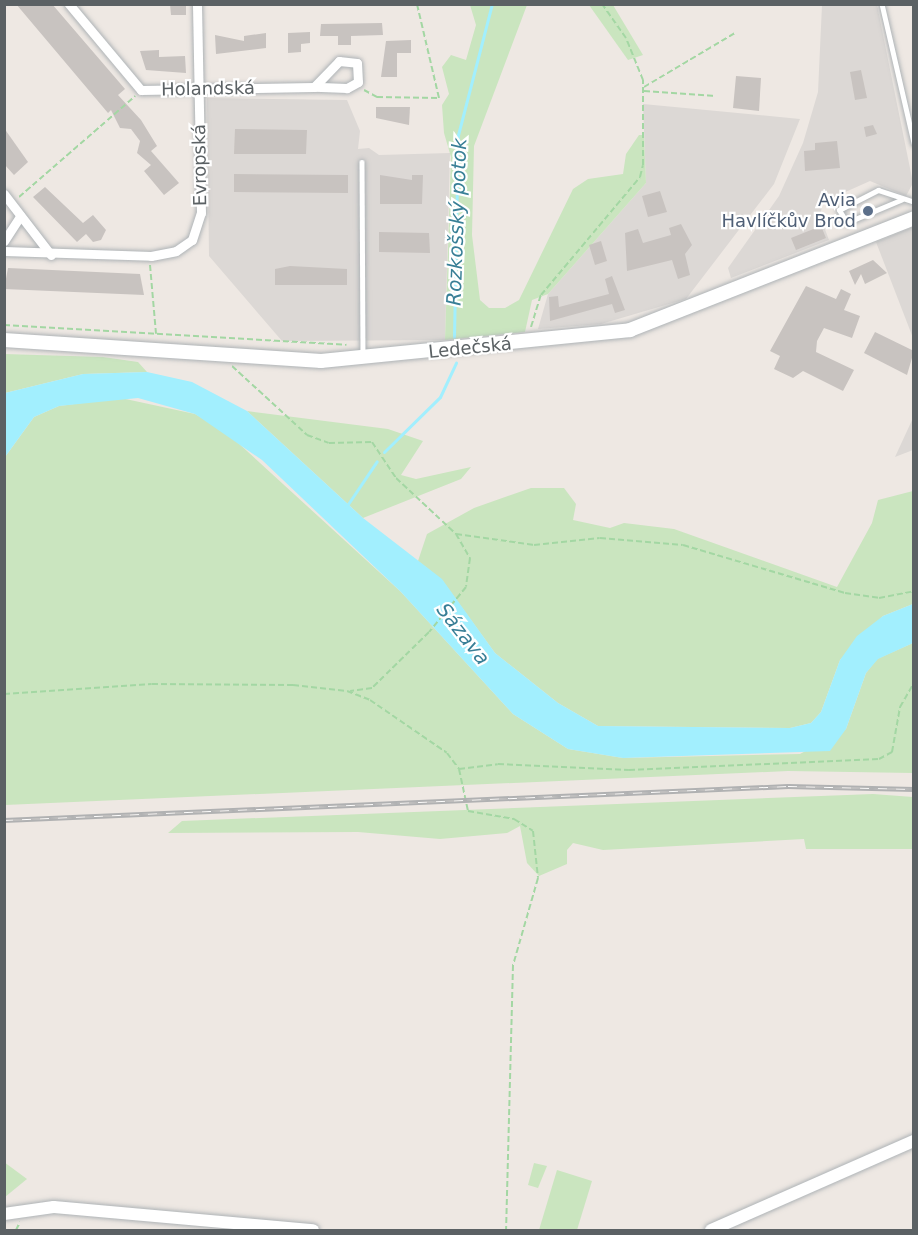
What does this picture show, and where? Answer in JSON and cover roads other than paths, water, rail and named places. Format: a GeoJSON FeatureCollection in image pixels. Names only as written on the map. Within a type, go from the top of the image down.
{"type":"FeatureCollection","features":[{"type":"Feature","properties":{"kind":"main road","name":"Ledečská"},"geometry":{"type":"LineString","coordinates":[[4,340],[220,355],[363,352],[530,342],[630,330],[914,218]]}},
{"type":"Feature","properties":{"kind":"street","name":"Holandská"},"geometry":{"type":"LineString","coordinates":[[69,4],[141,90],[314,87],[355,86],[360,68],[348,59],[314,87]]}},
{"type":"Feature","properties":{"kind":"street","name":"Evropská"},"geometry":{"type":"LineString","coordinates":[[4,251],[51,255],[151,256],[176,251],[192,240],[201,213],[196,4]]}},
{"type":"Feature","properties":{"kind":"street"},"geometry":{"type":"LineString","coordinates":[[4,194],[51,255]]}},
{"type":"Feature","properties":{"kind":"street"},"geometry":{"type":"LineString","coordinates":[[4,241],[20,216]]}},
{"type":"Feature","properties":{"kind":"street"},"geometry":{"type":"LineString","coordinates":[[711,1230],[914,1141]]}},
{"type":"Feature","properties":{"kind":"street"},"geometry":{"type":"LineString","coordinates":[[4,1214],[54,1207],[313,1230]]}},
{"type":"Feature","properties":{"kind":"lane"},"geometry":{"type":"LineString","coordinates":[[882,4],[914,143]]}},
{"type":"Feature","properties":{"kind":"lane"},"geometry":{"type":"LineString","coordinates":[[362,162],[363,352]]}},
{"type":"Feature","properties":{"kind":"lane"},"geometry":{"type":"LineString","coordinates":[[902,200],[847,223],[839,210],[878,190],[902,200],[914,202]]}},
{"type":"Feature","properties":{"kind":"water","name":"Sázava"},"geometry":{"type":"Polygon","coordinates":[[[147,372],[192,382],[247,411],[363,518],[442,579],[495,653],[558,703],[598,726],[790,728],[811,723],[821,712],[840,660],[857,636],[883,616],[913,604],[913,643],[878,659],[866,673],[846,729],[830,751],[623,758],[568,749],[513,714],[401,592],[262,460],[195,414],[138,398],[59,406],[34,417],[5,457],[5,393],[83,374],[147,372]]]}},
{"type":"Feature","properties":{"kind":"waterway","name":"Rozkošský potok"},"geometry":{"type":"LineString","coordinates":[[454,337],[458,135],[492,4]]}},
{"type":"Feature","properties":{"kind":"waterway","name":"Rozkošský potok"},"geometry":{"type":"LineString","coordinates":[[384,452],[440,397],[456,363]]}},
{"type":"Feature","properties":{"kind":"waterway","name":"Rozkošský potok"},"geometry":{"type":"LineString","coordinates":[[346,507],[377,461]]}},
{"type":"Feature","properties":{"kind":"railway"},"geometry":{"type":"LineString","coordinates":[[4,820],[788,786],[914,789]]}},
{"type":"Feature","properties":{"kind":"place","name":"Avia Havlíčkův Brod"},"geometry":{"type":"Point","coordinates":[868,211]}}]}
